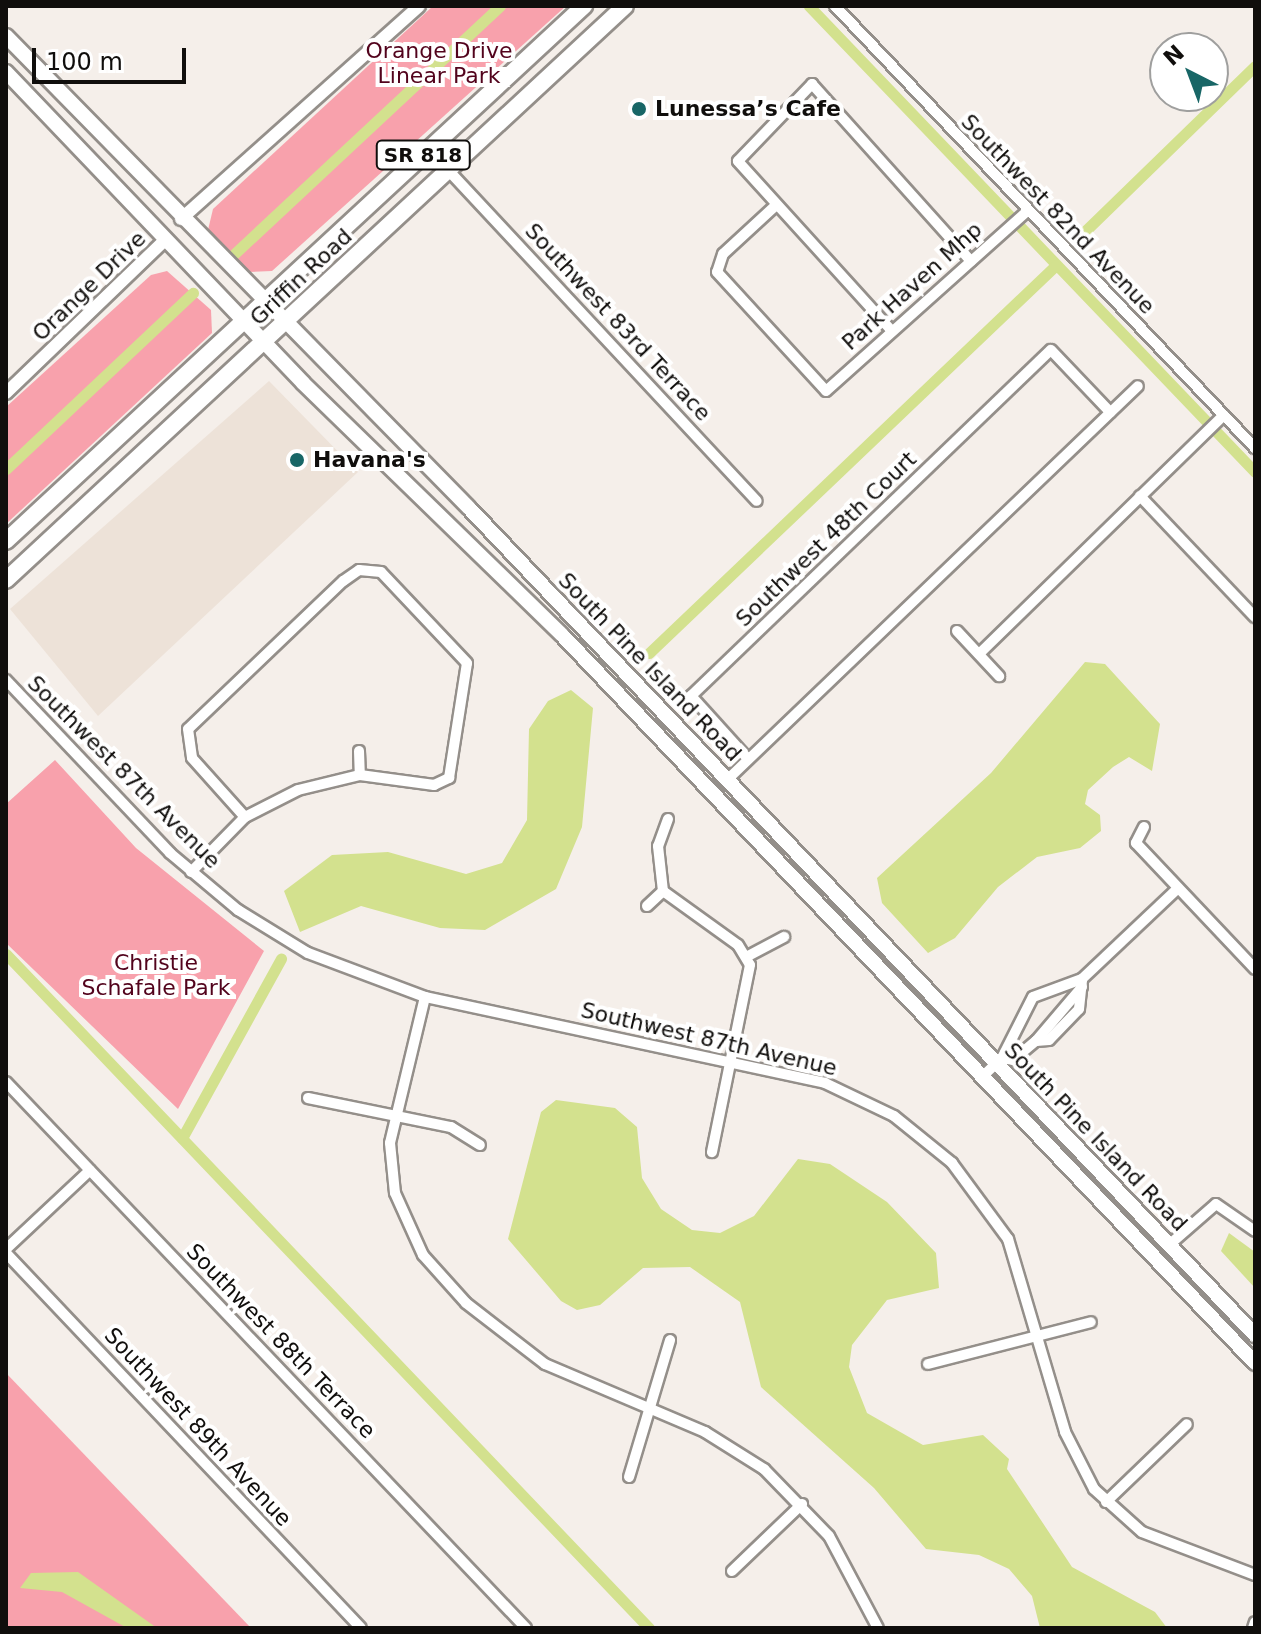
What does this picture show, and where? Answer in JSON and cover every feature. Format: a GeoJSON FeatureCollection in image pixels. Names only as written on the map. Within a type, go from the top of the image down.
{"type":"FeatureCollection","features":[{"type":"Feature","properties":{"kind":"main road","name":"Griffin Road"},"geometry":{"type":"LineString","coordinates":[[6,541],[584,6]]}},
{"type":"Feature","properties":{"kind":"main road","name":"Griffin Road"},"geometry":{"type":"LineString","coordinates":[[6,580],[625,6]]}},
{"type":"Feature","properties":{"kind":"main road","name":"South Pine Island Road"},"geometry":{"type":"LineString","coordinates":[[6,36],[262,304],[999,1060],[1255,1335]]}},
{"type":"Feature","properties":{"kind":"main road","name":"South Pine Island Road"},"geometry":{"type":"LineString","coordinates":[[6,72],[243,321],[562,635],[1255,1363]]}},
{"type":"Feature","properties":{"kind":"main road"},"geometry":{"type":"LineString","coordinates":[[801,886],[815,873]]}},
{"type":"Feature","properties":{"kind":"street","name":"Southwest 82nd Avenue"},"geometry":{"type":"LineString","coordinates":[[835,6],[1220,419],[1255,448]]}},
{"type":"Feature","properties":{"kind":"street"},"geometry":{"type":"LineString","coordinates":[[181,219],[412,8]]}},
{"type":"Feature","properties":{"kind":"street"},"geometry":{"type":"LineString","coordinates":[[891,330],[774,207],[738,161],[812,84],[971,261]]}},
{"type":"Feature","properties":{"kind":"street","name":"Southwest 83rd Terrace"},"geometry":{"type":"LineString","coordinates":[[449,171],[757,501]]}},
{"type":"Feature","properties":{"kind":"street","name":"Park Haven Mhp"},"geometry":{"type":"LineString","coordinates":[[774,207],[723,254],[717,272],[826,391],[1026,212]]}},
{"type":"Feature","properties":{"kind":"street","name":"Orange Drive"},"geometry":{"type":"LineString","coordinates":[[6,393],[165,240]]}},
{"type":"Feature","properties":{"kind":"street","name":"Southwest 48th Court"},"geometry":{"type":"LineString","coordinates":[[748,759],[691,696],[1051,350],[1110,412]]}},
{"type":"Feature","properties":{"kind":"street"},"geometry":{"type":"LineString","coordinates":[[727,780],[1138,386]]}},
{"type":"Feature","properties":{"kind":"street"},"geometry":{"type":"LineString","coordinates":[[979,654],[1220,419]]}},
{"type":"Feature","properties":{"kind":"street"},"geometry":{"type":"LineString","coordinates":[[1140,496],[1255,617]]}},
{"type":"Feature","properties":{"kind":"street"},"geometry":{"type":"LineString","coordinates":[[191,872],[245,817],[298,790],[360,775],[445,782],[469,670],[387,576],[370,569],[343,581],[186,735],[192,758],[245,817]]}},
{"type":"Feature","properties":{"kind":"street"},"geometry":{"type":"LineString","coordinates":[[957,631],[999,676]]}},
{"type":"Feature","properties":{"kind":"street","name":"Southwest 87th Avenue"},"geometry":{"type":"LineString","coordinates":[[6,680],[191,872],[308,953],[425,997],[731,1061],[846,1091],[934,1145],[1008,1239],[1040,1335],[1070,1448],[1106,1502],[1156,1540],[1255,1575]]}},
{"type":"Feature","properties":{"kind":"street"},"geometry":{"type":"LineString","coordinates":[[359,751],[360,775]]}},
{"type":"Feature","properties":{"kind":"street"},"geometry":{"type":"LineString","coordinates":[[668,819],[658,846],[663,891],[748,956]]}},
{"type":"Feature","properties":{"kind":"street"},"geometry":{"type":"LineString","coordinates":[[1144,827],[1136,843],[1176,890],[1255,969]]}},
{"type":"Feature","properties":{"kind":"street"},"geometry":{"type":"LineString","coordinates":[[999,1060],[1013,1060],[1036,1041],[1082,983],[1176,890]]}},
{"type":"Feature","properties":{"kind":"street"},"geometry":{"type":"LineString","coordinates":[[647,906],[663,891]]}},
{"type":"Feature","properties":{"kind":"street"},"geometry":{"type":"LineString","coordinates":[[748,956],[784,937]]}},
{"type":"Feature","properties":{"kind":"street"},"geometry":{"type":"LineString","coordinates":[[712,1152],[748,956]]}},
{"type":"Feature","properties":{"kind":"street"},"geometry":{"type":"LineString","coordinates":[[982,1077],[999,1060],[1033,997],[1051,989],[1082,983]]}},
{"type":"Feature","properties":{"kind":"street"},"geometry":{"type":"LineString","coordinates":[[1036,1041],[1049,1040],[1068,1021],[1082,983]]}},
{"type":"Feature","properties":{"kind":"street"},"geometry":{"type":"LineString","coordinates":[[1051,989],[1068,1021]]}},
{"type":"Feature","properties":{"kind":"street"},"geometry":{"type":"LineString","coordinates":[[425,997],[394,1115],[395,1193],[436,1272],[545,1364],[725,1443],[802,1504],[854,1573],[878,1628]]}},
{"type":"Feature","properties":{"kind":"street","name":"Southwest 88th Terrace"},"geometry":{"type":"LineString","coordinates":[[6,1082],[526,1628]]}},
{"type":"Feature","properties":{"kind":"street"},"geometry":{"type":"LineString","coordinates":[[308,1098],[451,1127],[480,1145]]}},
{"type":"Feature","properties":{"kind":"street"},"geometry":{"type":"LineString","coordinates":[[6,1251],[90,1170]]}},
{"type":"Feature","properties":{"kind":"street"},"geometry":{"type":"LineString","coordinates":[[1169,1245],[1216,1204],[1255,1231]]}},
{"type":"Feature","properties":{"kind":"street","name":"Southwest 89th Avenue"},"geometry":{"type":"LineString","coordinates":[[6,1251],[361,1628]]}},
{"type":"Feature","properties":{"kind":"street"},"geometry":{"type":"LineString","coordinates":[[928,1364],[1091,1322]]}},
{"type":"Feature","properties":{"kind":"street"},"geometry":{"type":"LineString","coordinates":[[629,1477],[670,1340]]}},
{"type":"Feature","properties":{"kind":"street"},"geometry":{"type":"LineString","coordinates":[[1106,1502],[1187,1424]]}},
{"type":"Feature","properties":{"kind":"street"},"geometry":{"type":"LineString","coordinates":[[732,1571],[802,1504]]}},
{"type":"Feature","properties":{"kind":"street"},"geometry":{"type":"LineString","coordinates":[[1253,1628],[1255,1622]]}},
{"type":"Feature","properties":{"kind":"shaded area"},"geometry":{"type":"Polygon","coordinates":[[[269,381],[358,472],[98,716],[10,609],[269,381]]]}},
{"type":"Feature","properties":{"kind":"shaded area"},"geometry":{"type":"Polygon","coordinates":[[[1085,662],[1105,664],[1160,724],[1152,771],[1129,757],[1113,767],[1088,790],[1085,804],[1100,815],[1101,831],[1080,848],[1037,857],[998,887],[955,938],[928,953],[882,903],[877,878],[991,773],[1085,662]]]}},
{"type":"Feature","properties":{"kind":"shaded area"},"geometry":{"type":"Polygon","coordinates":[[[571,690],[593,708],[582,827],[556,889],[485,930],[440,928],[361,906],[300,932],[284,891],[332,855],[388,852],[466,874],[502,863],[527,820],[529,729],[548,701],[571,690]]]}},
{"type":"Feature","properties":{"kind":"shaded area"},"geometry":{"type":"Polygon","coordinates":[[[556,1100],[615,1108],[637,1127],[642,1178],[661,1209],[692,1230],[720,1233],[754,1216],[798,1159],[830,1164],[887,1202],[936,1253],[939,1288],[887,1300],[852,1345],[849,1367],[867,1413],[923,1445],[983,1435],[1009,1459],[1007,1469],[1072,1567],[1155,1612],[1167,1628],[1040,1628],[1032,1596],[1009,1569],[979,1555],[926,1549],[874,1488],[761,1387],[740,1302],[690,1267],[643,1268],[600,1305],[577,1310],[561,1301],[508,1239],[541,1112],[556,1100]]]}},
{"type":"Feature","properties":{"kind":"shaded area"},"geometry":{"type":"Polygon","coordinates":[[[1229,1233],[1255,1252],[1255,1288],[1221,1251],[1229,1233]]]}},
{"type":"Feature","properties":{"kind":"shaded area"},"geometry":{"type":"Polygon","coordinates":[[[78,1572],[157,1628],[127,1628],[62,1592],[20,1588],[31,1573],[78,1572]]]}},
{"type":"Feature","properties":{"kind":"green space","name":"Orange Drive Linear Park"},"geometry":{"type":"Polygon","coordinates":[[[433,6],[566,6],[272,271],[249,272],[208,230],[213,209],[433,6]]]}},
{"type":"Feature","properties":{"kind":"green space"},"geometry":{"type":"Polygon","coordinates":[[[167,271],[211,310],[212,333],[6,524],[6,407],[151,275],[167,271]]]}},
{"type":"Feature","properties":{"kind":"green space","name":"Christie Schafale Park"},"geometry":{"type":"Polygon","coordinates":[[[55,760],[136,848],[264,951],[178,1109],[6,943],[6,804],[55,760]]]}},
{"type":"Feature","properties":{"kind":"green space"},"geometry":{"type":"Polygon","coordinates":[[[6,1373],[251,1628],[6,1628],[6,1373]]]}},
{"type":"Feature","properties":{"kind":"waterway"},"geometry":{"type":"LineString","coordinates":[[233,255],[500,6]]}},
{"type":"Feature","properties":{"kind":"waterway"},"geometry":{"type":"LineString","coordinates":[[809,6],[1255,472]]}},
{"type":"Feature","properties":{"kind":"waterway"},"geometry":{"type":"LineString","coordinates":[[1080,236],[1255,66]]}},
{"type":"Feature","properties":{"kind":"waterway"},"geometry":{"type":"LineString","coordinates":[[649,653],[1056,265]]}},
{"type":"Feature","properties":{"kind":"waterway"},"geometry":{"type":"LineString","coordinates":[[6,469],[193,293]]}},
{"type":"Feature","properties":{"kind":"waterway"},"geometry":{"type":"LineString","coordinates":[[6,954],[649,1628]]}},
{"type":"Feature","properties":{"kind":"waterway"},"geometry":{"type":"LineString","coordinates":[[182,1138],[281,959]]}},
{"type":"Feature","properties":{"kind":"place","name":"Lunessa’s Cafe"},"geometry":{"type":"Point","coordinates":[639,109]}},
{"type":"Feature","properties":{"kind":"place","name":"Havana's"},"geometry":{"type":"Point","coordinates":[297,460]}}]}
